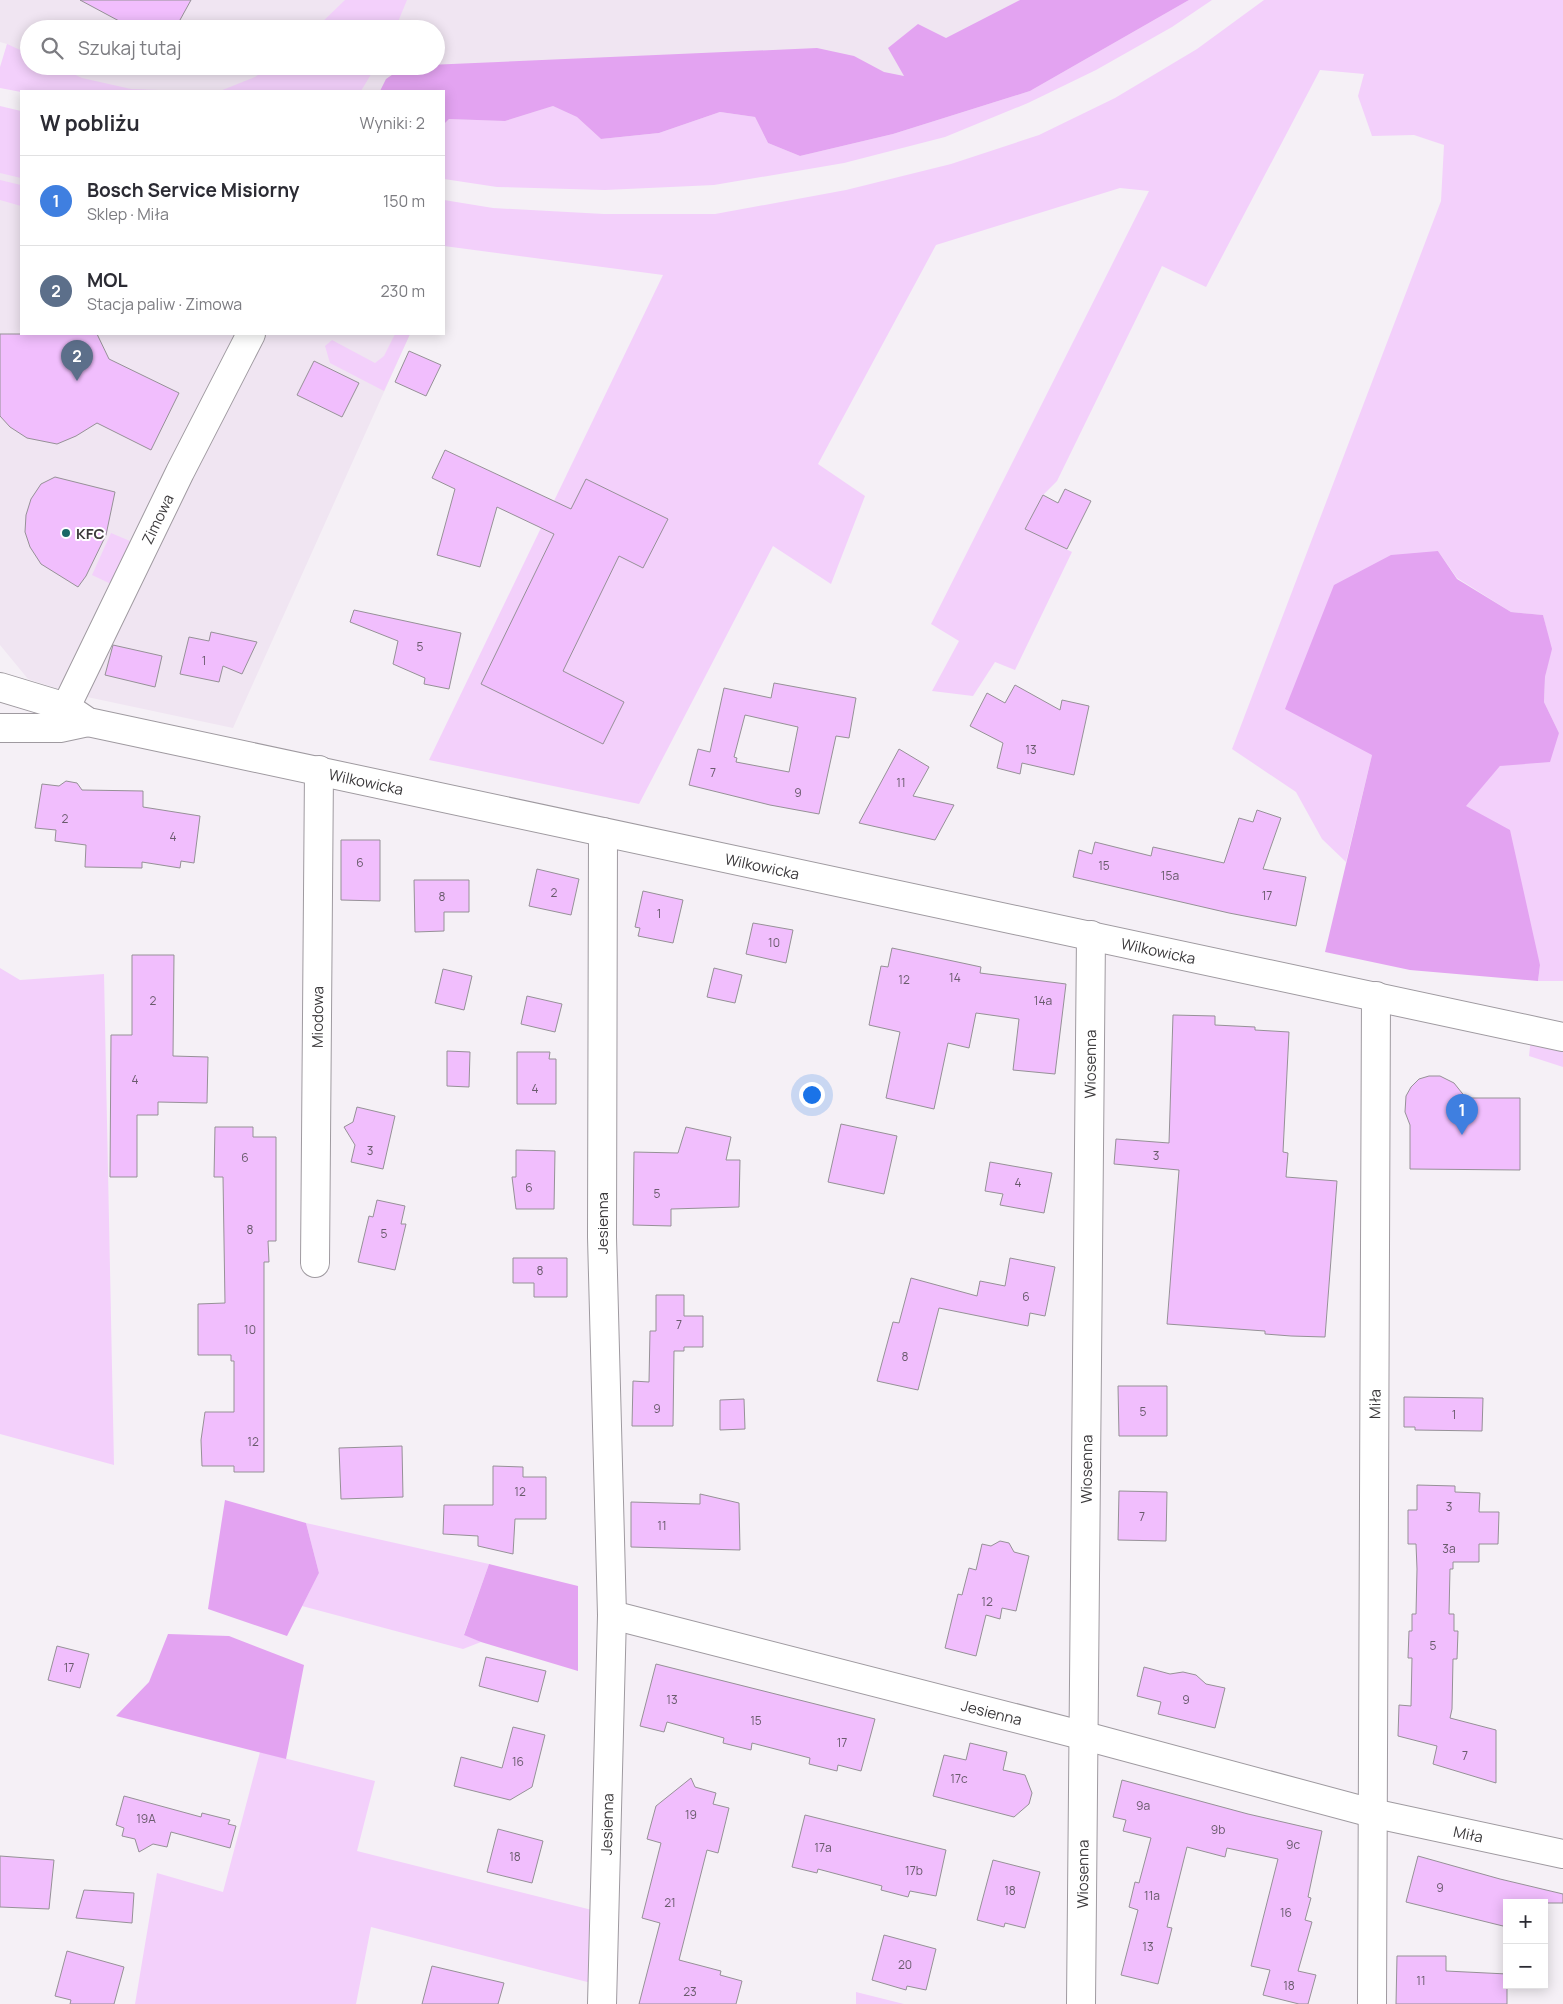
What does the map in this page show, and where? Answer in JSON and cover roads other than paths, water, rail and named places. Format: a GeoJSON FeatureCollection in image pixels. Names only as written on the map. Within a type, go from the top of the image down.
{"type":"FeatureCollection","features":[{"type":"Feature","properties":{"kind":"street","name":"Zimowa"},"geometry":{"type":"LineString","coordinates":[[77,715],[180,472],[250,335]]}},
{"type":"Feature","properties":{"kind":"street","name":"Wilkowicka"},"geometry":{"type":"LineString","coordinates":[[0,687],[77,715],[319,770],[1563,1037]]}},
{"type":"Feature","properties":{"kind":"street","name":"Wilkowicka"},"geometry":{"type":"LineString","coordinates":[[0,728],[60,728],[77,715]]}},
{"type":"Feature","properties":{"kind":"street","name":"Miodowa"},"geometry":{"type":"LineString","coordinates":[[315,1264],[319,770]]}},
{"type":"Feature","properties":{"kind":"street","name":"Jesienna"},"geometry":{"type":"LineString","coordinates":[[602,2004],[612,1615],[602,1237],[603,832]]}},
{"type":"Feature","properties":{"kind":"street","name":"Wiosenna"},"geometry":{"type":"LineString","coordinates":[[1081,2004],[1091,935]]}},
{"type":"Feature","properties":{"kind":"street","name":"Miła"},"geometry":{"type":"LineString","coordinates":[[1372,2004],[1376,996]]}},
{"type":"Feature","properties":{"kind":"street","name":"Jesienna"},"geometry":{"type":"LineString","coordinates":[[612,1615],[1085,1736],[1372,1813]]}},
{"type":"Feature","properties":{"kind":"street","name":"Miła"},"geometry":{"type":"LineString","coordinates":[[1372,1813],[1563,1854]]}},
{"type":"Feature","properties":{"kind":"place","name":"MOL"},"geometry":{"type":"Point","coordinates":[77,381]}},
{"type":"Feature","properties":{"kind":"place","name":"KFC"},"geometry":{"type":"Point","coordinates":[66,533]}},
{"type":"Feature","properties":{"kind":"place","name":"Bosch Service Misiorny"},"geometry":{"type":"Point","coordinates":[1462,1135]}}]}
